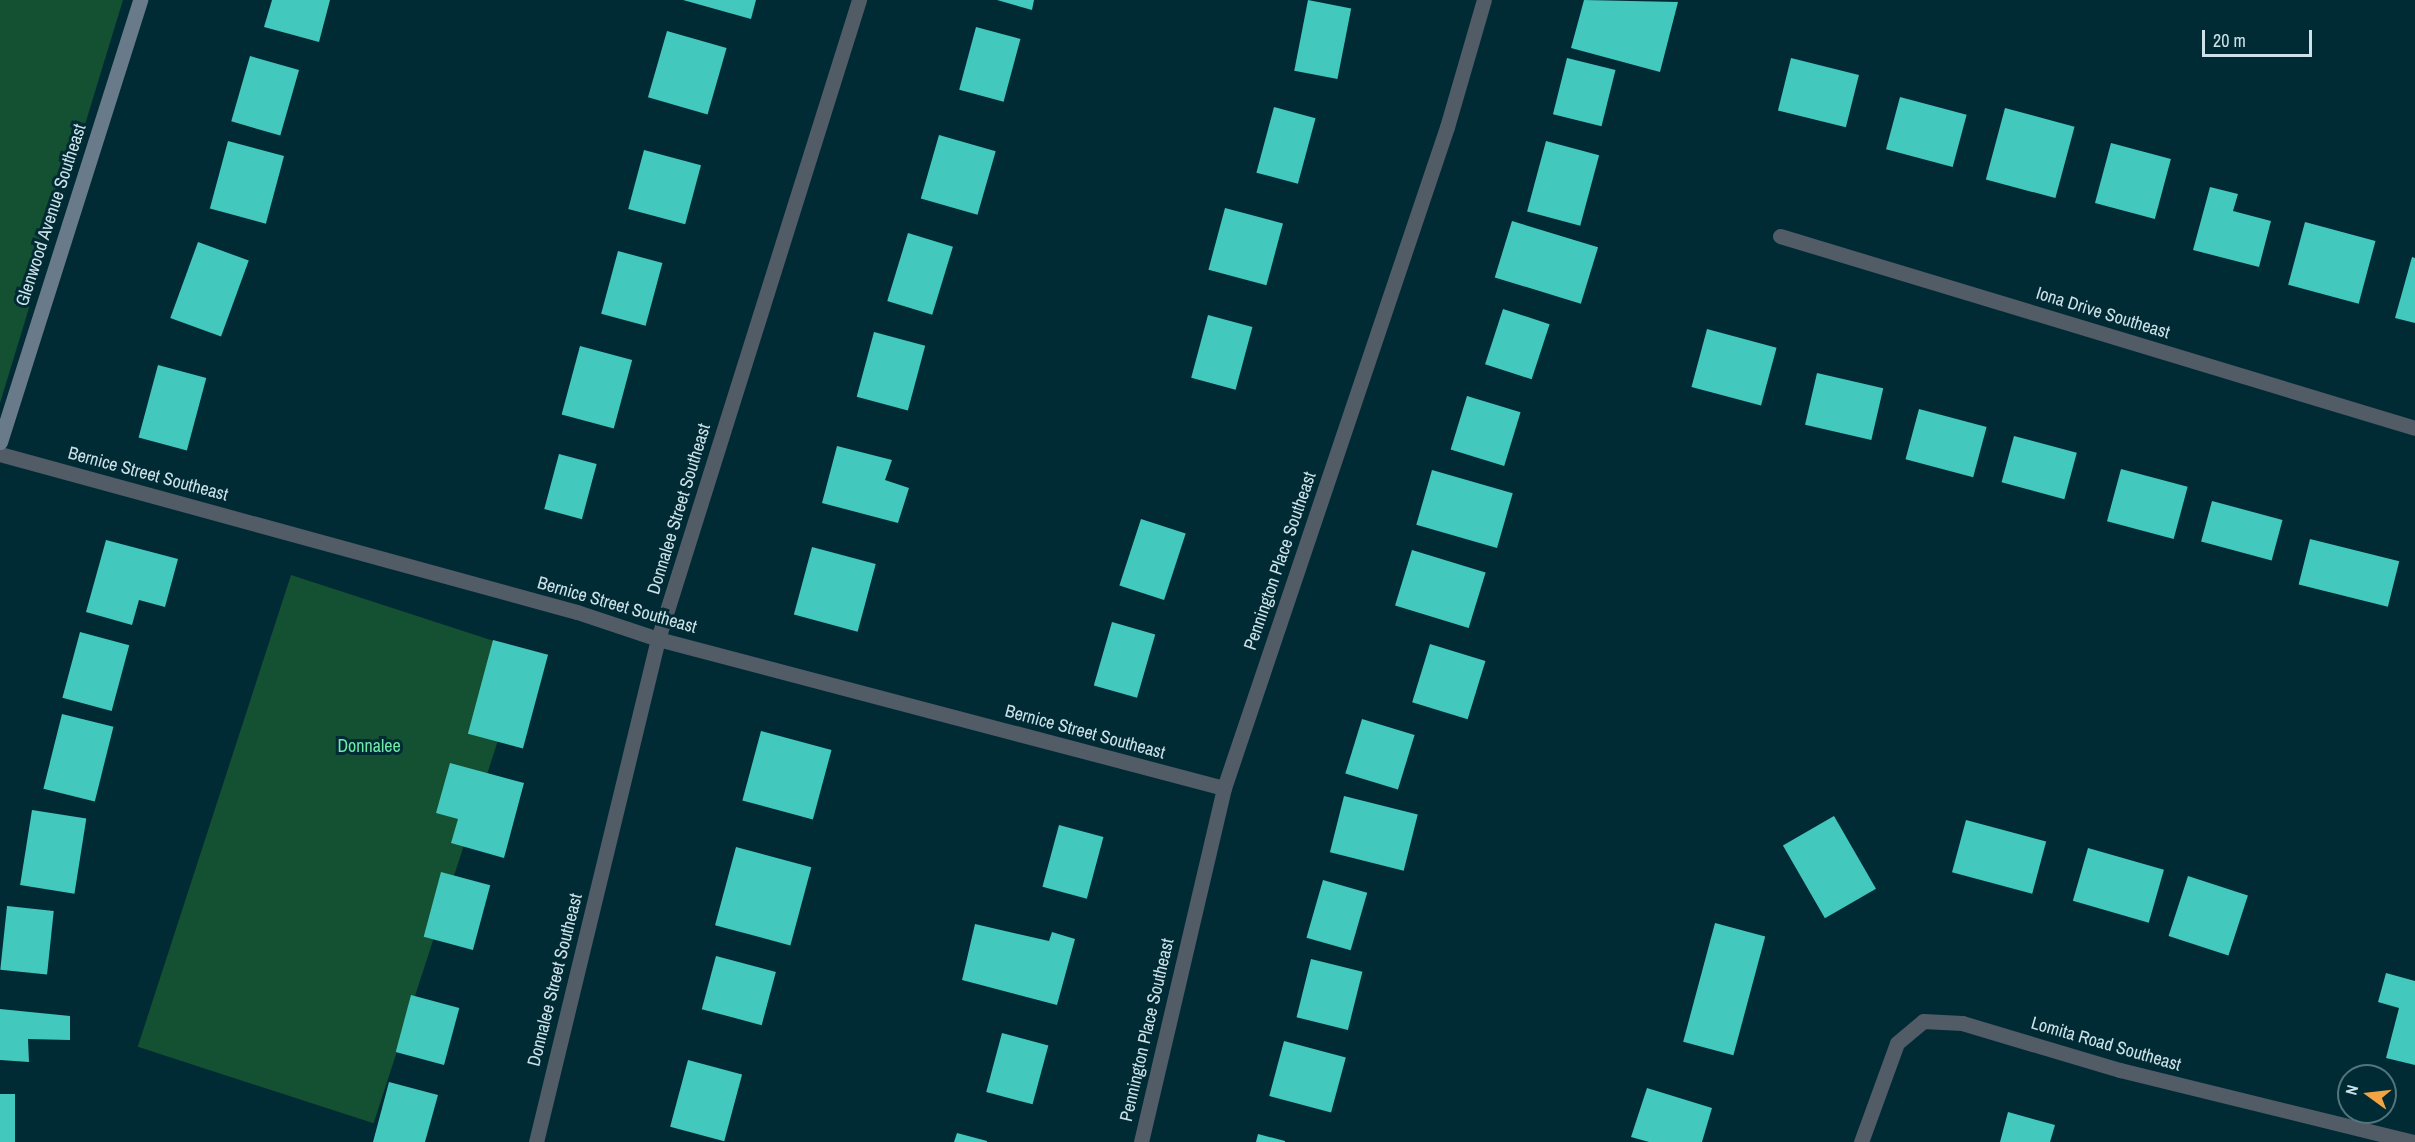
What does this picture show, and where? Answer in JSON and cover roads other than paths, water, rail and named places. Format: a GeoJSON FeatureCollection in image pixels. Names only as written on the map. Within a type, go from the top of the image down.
{"type":"FeatureCollection","features":[{"type":"Feature","properties":{"kind":"main road","name":"Glenwood Avenue Southeast"},"geometry":{"type":"LineString","coordinates":[[0,442],[140,0]]}},
{"type":"Feature","properties":{"kind":"street","name":"Donnalee Street Southeast"},"geometry":{"type":"LineString","coordinates":[[536,1142],[658,639],[859,0]]}},
{"type":"Feature","properties":{"kind":"street","name":"Pennington Place Southeast"},"geometry":{"type":"LineString","coordinates":[[1141,1142],[1224,788],[1447,127],[1484,0]]}},
{"type":"Feature","properties":{"kind":"street","name":"Iona Drive Southeast"},"geometry":{"type":"LineString","coordinates":[[1780,236],[2415,428]]}},
{"type":"Feature","properties":{"kind":"street","name":"Bernice Street Southeast"},"geometry":{"type":"LineString","coordinates":[[0,454],[577,612],[658,639],[1224,788]]}},
{"type":"Feature","properties":{"kind":"street","name":"Lomita Road Southeast"},"geometry":{"type":"LineString","coordinates":[[1862,1142],[1897,1043],[1923,1021],[1962,1023],[2121,1070],[2413,1142]]}},
{"type":"Feature","properties":{"kind":"park label","name":"Donnalee"},"geometry":{"type":"Point","coordinates":[369,746]}}]}
